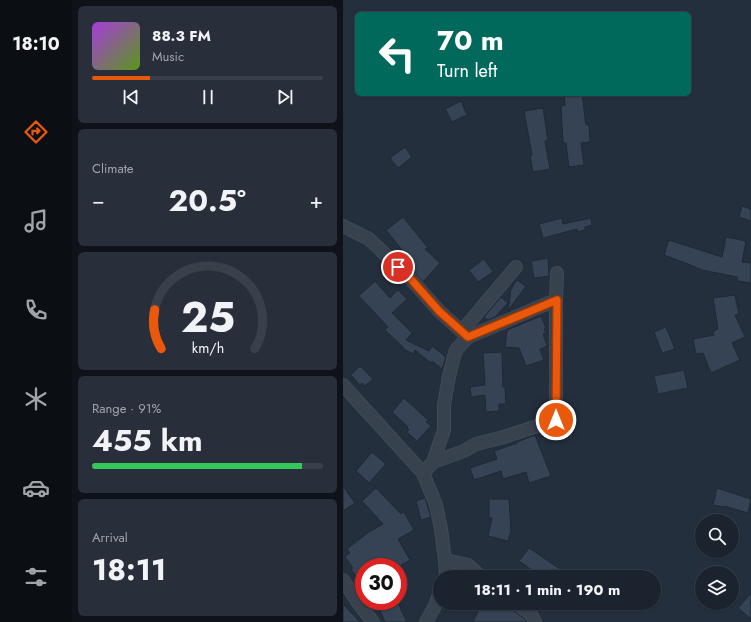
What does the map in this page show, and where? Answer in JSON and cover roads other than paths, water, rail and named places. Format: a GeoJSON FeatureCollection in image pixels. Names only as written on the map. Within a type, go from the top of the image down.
{"type":"FeatureCollection","features":[{"type":"Feature","properties":{"kind":"street"},"geometry":{"type":"LineString","coordinates":[[343,226],[369,240],[409,277],[439,311],[468,337]]}},
{"type":"Feature","properties":{"kind":"street"},"geometry":{"type":"LineString","coordinates":[[468,337],[467,325],[516,267]]}},
{"type":"Feature","properties":{"kind":"street"},"geometry":{"type":"LineString","coordinates":[[433,462],[464,451],[476,444],[504,437],[556,420],[557,273]]}},
{"type":"Feature","properties":{"kind":"street"},"geometry":{"type":"LineString","coordinates":[[423,473],[433,462],[444,430],[444,405],[451,365],[457,350],[468,337],[557,300]]}},
{"type":"Feature","properties":{"kind":"street"},"geometry":{"type":"LineString","coordinates":[[343,385],[423,473],[436,505],[441,529],[446,570]]}},
{"type":"Feature","properties":{"kind":"street"},"geometry":{"type":"LineString","coordinates":[[445,560],[468,565],[473,570]]}},
{"type":"Feature","properties":{"kind":"street"},"geometry":{"type":"LineString","coordinates":[[343,580],[373,622]]}},
{"type":"Feature","properties":{"kind":"street"},"geometry":{"type":"LineString","coordinates":[[426,622],[433,610]]}},
{"type":"Feature","properties":{"kind":"street"},"geometry":{"type":"LineString","coordinates":[[526,610],[531,614],[535,622]]}}]}
